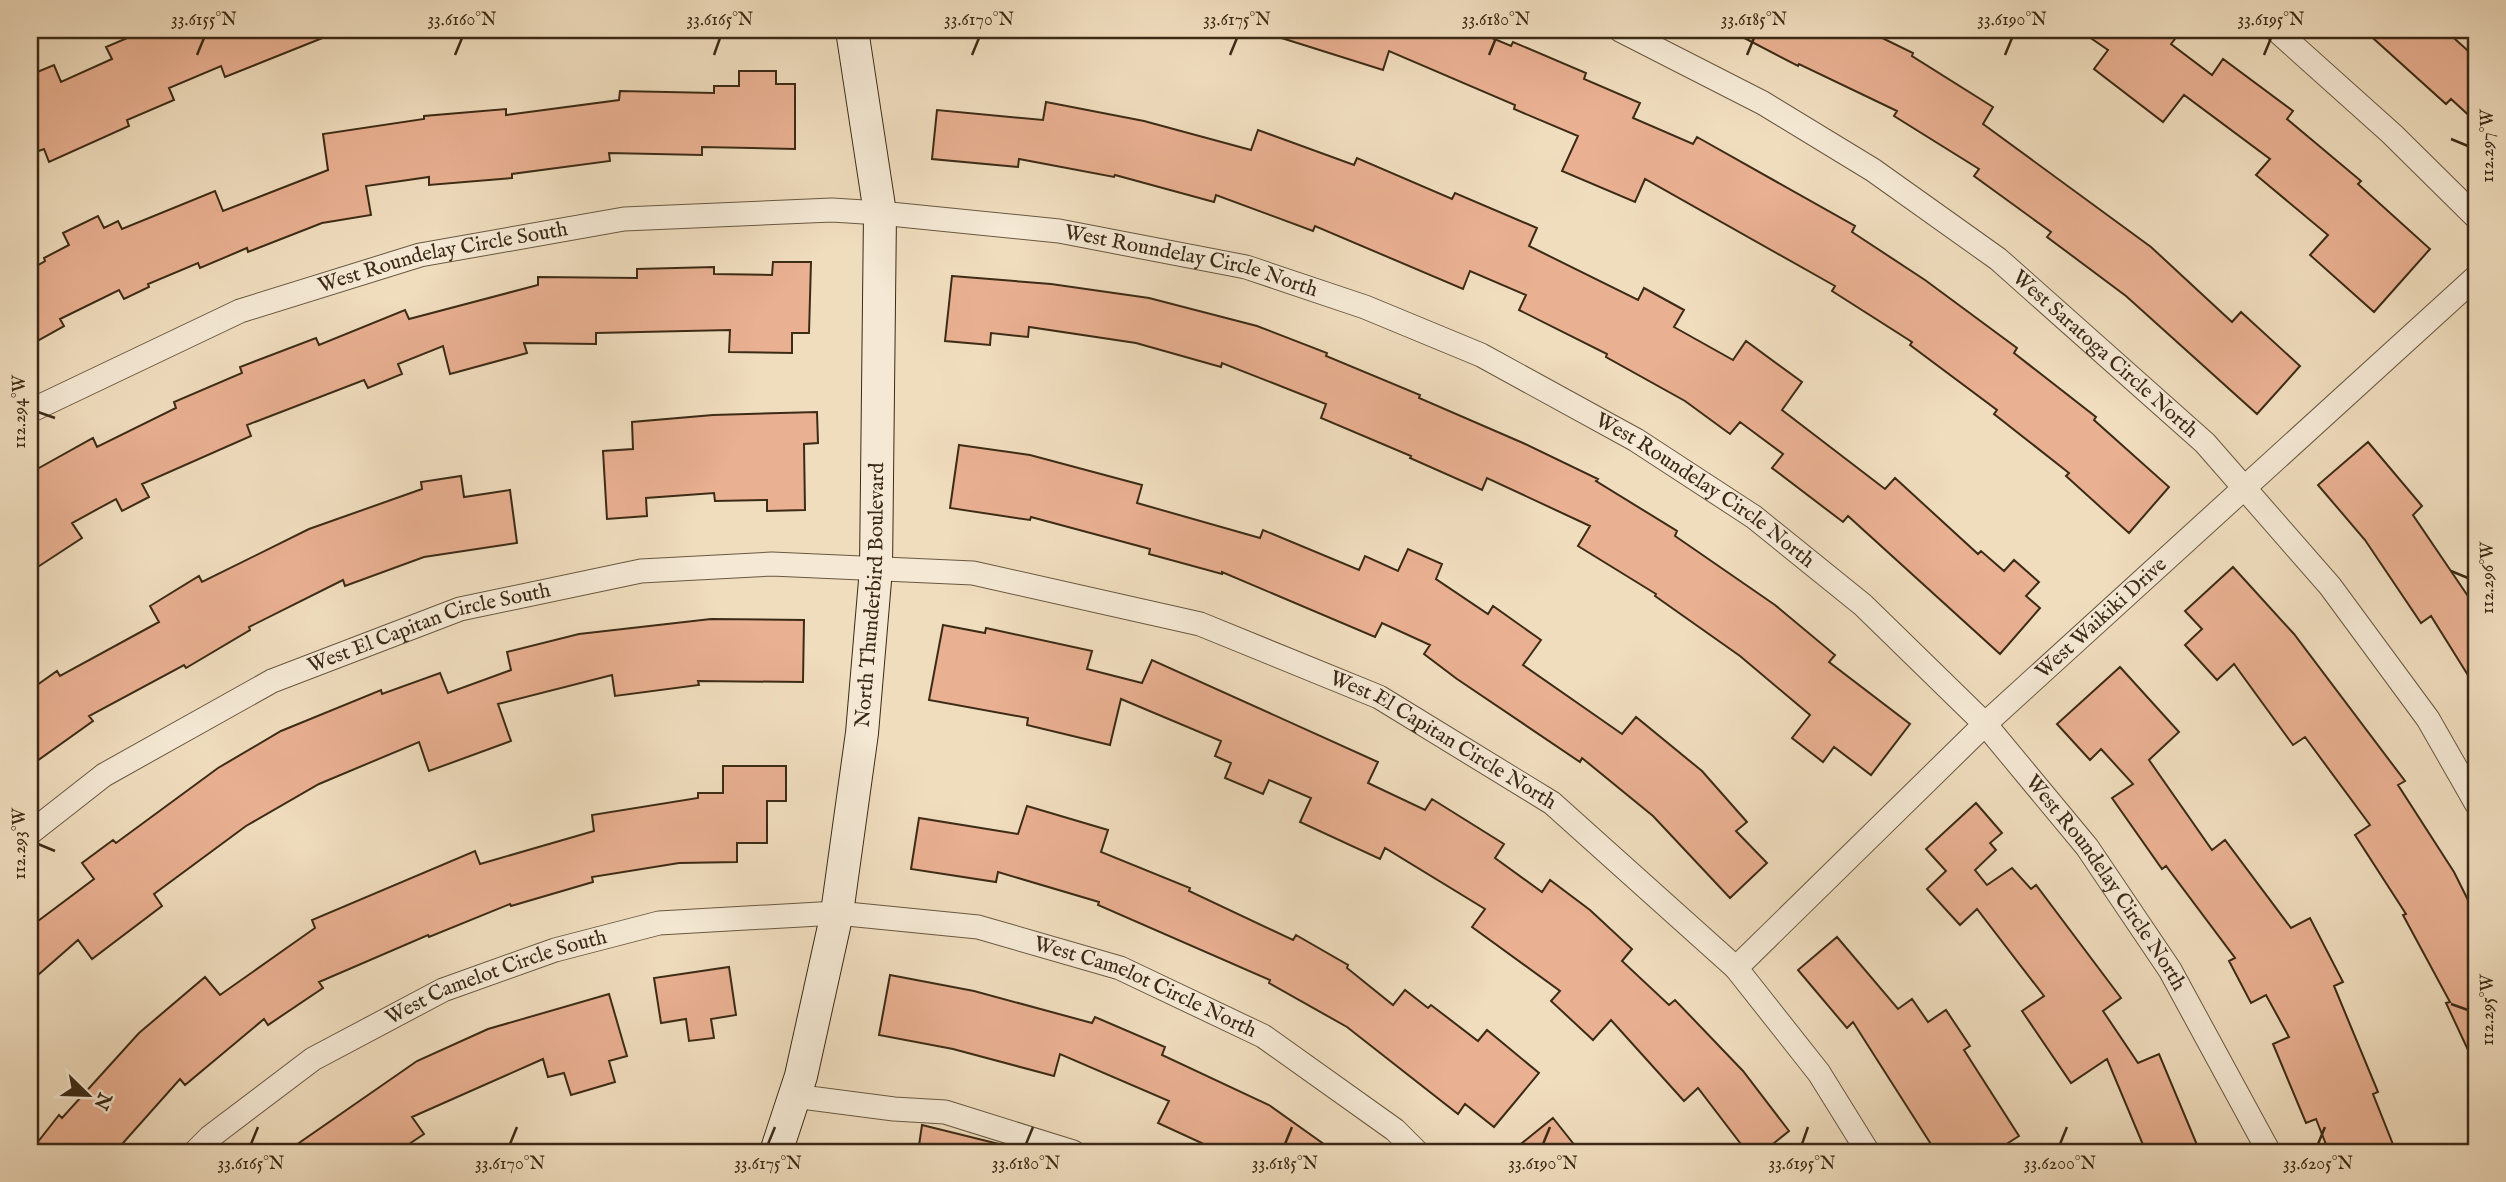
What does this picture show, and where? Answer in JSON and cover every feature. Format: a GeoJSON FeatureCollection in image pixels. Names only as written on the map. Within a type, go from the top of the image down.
{"type":"FeatureCollection","features":[{"type":"Feature","properties":{"kind":"street","name":"North Thunderbird Boulevard"},"geometry":{"type":"LineString","coordinates":[[776,1152],[794,1096],[837,913],[862,733],[876,569],[880,213],[852,30]]}},
{"type":"Feature","properties":{"kind":"street","name":"West Saratoga Circle North"},"geometry":{"type":"LineString","coordinates":[[1620,30],[1763,103],[1873,170],[1998,259],[2205,443],[2330,586],[2428,719],[2476,803]]}},
{"type":"Feature","properties":{"kind":"street"},"geometry":{"type":"LineString","coordinates":[[2276,30],[2392,134],[2476,217]]}},
{"type":"Feature","properties":{"kind":"street","name":"West Roundelay Circle South"},"geometry":{"type":"LineString","coordinates":[[30,411],[240,311],[420,255],[624,219],[832,209],[880,213]]}},
{"type":"Feature","properties":{"kind":"street","name":"West Roundelay Circle North"},"geometry":{"type":"LineString","coordinates":[[880,213],[1059,231],[1246,267],[1365,307],[1481,355],[1636,440],[1754,517],[1863,605],[1985,724],[2087,847],[2170,970],[2269,1152]]}},
{"type":"Feature","properties":{"kind":"street","name":"West Waikiki Drive"},"geometry":{"type":"LineString","coordinates":[[1736,968],[1985,724],[2476,277]]}},
{"type":"Feature","properties":{"kind":"street","name":"West El Capitan Circle South"},"geometry":{"type":"LineString","coordinates":[[30,833],[104,775],[272,681],[460,609],[640,571],[772,564],[876,569]]}},
{"type":"Feature","properties":{"kind":"street","name":"West El Capitan Circle North"},"geometry":{"type":"LineString","coordinates":[[876,569],[974,573],[1200,624],[1379,697],[1552,803],[1736,968],[1819,1073],[1868,1152]]}},
{"type":"Feature","properties":{"kind":"street","name":"West Camelot Circle South"},"geometry":{"type":"LineString","coordinates":[[195,1152],[313,1059],[443,990],[555,950],[659,923],[837,913]]}},
{"type":"Feature","properties":{"kind":"street","name":"West Camelot Circle North"},"geometry":{"type":"LineString","coordinates":[[837,913],[978,926],[1119,968],[1263,1036],[1395,1130],[1417,1152]]}},
{"type":"Feature","properties":{"kind":"street"},"geometry":{"type":"LineString","coordinates":[[794,1096],[894,1109],[945,1112],[1073,1152]]}},
{"type":"Feature","properties":{"kind":"building"},"geometry":{"type":"Polygon","coordinates":[[[146,30],[340,31],[225,77],[221,66],[169,88],[174,100],[127,120],[129,126],[49,162],[44,149],[30,154],[30,75],[54,65],[61,82],[112,59],[106,47],[146,30]]]}},
{"type":"Feature","properties":{"kind":"building"},"geometry":{"type":"Polygon","coordinates":[[[1273,30],[1473,30],[1511,46],[1513,42],[1586,73],[1584,79],[1640,103],[1633,118],[1693,144],[1697,137],[1855,226],[1852,232],[1925,280],[2017,348],[2014,353],[2096,417],[2094,420],[2169,487],[2129,533],[2066,476],[2069,473],[1994,414],[1997,410],[1910,345],[1912,342],[1832,291],[1835,286],[1645,179],[1635,202],[1562,171],[1578,136],[1514,109],[1515,105],[1389,51],[1383,70],[1272,35],[1273,30]]]}},
{"type":"Feature","properties":{"kind":"building"},"geometry":{"type":"Polygon","coordinates":[[[1729,30],[1866,30],[1913,53],[1912,56],[1993,107],[1983,124],[2151,247],[2232,322],[2241,312],[2300,366],[2257,414],[2126,296],[2047,237],[2051,232],[1974,176],[1979,169],[1894,116],[1897,111],[1799,64],[1798,66],[1729,30]]]}},
{"type":"Feature","properties":{"kind":"building"},"geometry":{"type":"Polygon","coordinates":[[[2079,30],[2182,30],[2171,44],[2212,75],[2223,59],[2293,111],[2287,119],[2361,181],[2358,184],[2430,249],[2374,312],[2310,255],[2328,235],[2256,175],[2270,159],[2184,95],[2163,122],[2094,69],[2108,50],[2079,30]]]}},
{"type":"Feature","properties":{"kind":"building"},"geometry":{"type":"Polygon","coordinates":[[[2364,30],[2445,30],[2476,58],[2476,122],[2451,99],[2446,104],[2364,30]]]}},
{"type":"Feature","properties":{"kind":"building"},"geometry":{"type":"Polygon","coordinates":[[[739,71],[776,71],[776,84],[795,84],[795,149],[702,147],[702,155],[609,153],[610,161],[512,174],[512,178],[429,185],[429,177],[366,186],[371,215],[322,223],[248,252],[247,248],[200,268],[198,263],[148,284],[149,287],[124,299],[119,290],[60,319],[64,326],[30,345],[30,270],[45,261],[44,258],[69,245],[63,233],[98,216],[104,228],[118,221],[122,229],[215,191],[223,211],[328,170],[323,134],[424,119],[424,116],[506,109],[506,115],[619,100],[620,91],[714,93],[714,86],[739,86],[739,71]]]}},
{"type":"Feature","properties":{"kind":"building"},"geometry":{"type":"Polygon","coordinates":[[[1046,102],[1144,121],[1251,150],[1258,130],[1354,165],[1357,158],[1452,199],[1455,193],[1537,228],[1529,246],[1638,300],[1644,288],[1684,310],[1674,327],[1733,360],[1746,341],[1802,382],[1782,410],[1885,489],[1895,478],[1978,554],[1981,551],[2004,571],[2014,560],[2039,582],[2026,596],[2040,608],[2000,654],[1848,516],[1843,522],[1772,468],[1783,454],[1740,422],[1730,434],[1685,401],[1606,357],[1607,354],[1519,310],[1526,295],[1470,271],[1463,289],[1315,226],[1313,231],[1216,195],[1214,202],[1115,175],[1114,177],[1019,159],[1018,167],[932,159],[937,110],[1043,120],[1046,102]]]}},
{"type":"Feature","properties":{"kind":"building"},"geometry":{"type":"Polygon","coordinates":[[[773,262],[811,262],[809,333],[792,333],[792,353],[729,352],[730,330],[596,333],[596,344],[524,343],[527,353],[450,374],[443,346],[398,364],[402,374],[368,388],[364,380],[247,425],[251,436],[142,484],[149,497],[122,511],[116,499],[72,523],[82,538],[30,572],[30,473],[93,438],[97,447],[176,408],[174,402],[242,373],[240,367],[316,338],[319,345],[405,310],[409,319],[538,285],[538,277],[637,278],[637,269],[714,267],[714,274],[772,275],[773,262]]]}},
{"type":"Feature","properties":{"kind":"building"},"geometry":{"type":"Polygon","coordinates":[[[952,276],[1051,284],[1149,298],[1257,326],[1327,353],[1326,356],[1420,395],[1419,398],[1523,443],[1598,479],[1596,481],[1677,531],[1675,536],[1775,605],[1835,655],[1829,662],[1910,724],[1871,775],[1834,747],[1823,762],[1792,738],[1810,715],[1740,656],[1655,596],[1656,594],[1578,546],[1590,526],[1487,478],[1482,490],[1321,418],[1326,404],[1222,363],[1221,367],[1136,343],[1029,327],[1028,337],[991,333],[990,345],[945,341],[952,276]]]}},
{"type":"Feature","properties":{"kind":"building"},"geometry":{"type":"Polygon","coordinates":[[[817,412],[818,443],[804,444],[805,510],[767,511],[767,500],[715,501],[714,493],[646,498],[647,516],[607,519],[603,451],[633,449],[632,422],[713,415],[817,412]]]}},
{"type":"Feature","properties":{"kind":"building"},"geometry":{"type":"Polygon","coordinates":[[[2368,442],[2422,506],[2413,515],[2476,608],[2476,688],[2431,616],[2421,623],[2365,540],[2318,485],[2368,442]]]}},
{"type":"Feature","properties":{"kind":"building"},"geometry":{"type":"Polygon","coordinates":[[[959,445],[1030,455],[1142,485],[1137,503],[1260,538],[1263,530],[1359,570],[1365,556],[1398,571],[1408,549],[1442,564],[1436,579],[1488,614],[1493,606],[1541,640],[1523,665],[1622,734],[1636,717],[1702,771],[1747,822],[1736,831],[1767,863],[1730,898],[1653,816],[1582,758],[1580,762],[1457,679],[1424,654],[1430,645],[1382,623],[1375,637],[1222,572],[1149,554],[1150,549],[1031,517],[1030,520],[950,508],[959,445]]]}},
{"type":"Feature","properties":{"kind":"building"},"geometry":{"type":"Polygon","coordinates":[[[461,476],[464,497],[510,490],[517,543],[424,557],[345,586],[343,580],[249,627],[250,630],[186,668],[184,665],[89,716],[93,721],[30,766],[30,690],[57,671],[60,676],[159,622],[150,606],[199,576],[202,582],[309,529],[422,489],[421,482],[461,476]]]}},
{"type":"Feature","properties":{"kind":"building"},"geometry":{"type":"Polygon","coordinates":[[[2233,567],[2294,634],[2405,781],[2398,785],[2454,872],[2476,916],[2476,1067],[2446,1003],[2450,1002],[2403,915],[2406,914],[2355,835],[2370,825],[2305,737],[2293,745],[2234,664],[2217,680],[2185,645],[2202,629],[2185,611],[2233,567]]]}},
{"type":"Feature","properties":{"kind":"building"},"geometry":{"type":"Polygon","coordinates":[[[711,619],[804,620],[803,682],[698,681],[699,685],[615,696],[612,675],[498,704],[511,741],[429,771],[419,742],[319,784],[246,826],[154,894],[162,906],[92,959],[78,940],[30,982],[30,927],[94,879],[82,863],[113,840],[116,843],[218,768],[281,731],[381,690],[382,694],[440,673],[448,693],[511,670],[507,652],[579,634],[711,619]]]}},
{"type":"Feature","properties":{"kind":"building"},"geometry":{"type":"Polygon","coordinates":[[[943,625],[985,633],[986,628],[1092,651],[1087,669],[1142,683],[1152,660],[1378,762],[1368,783],[1425,810],[1432,799],[1504,844],[1495,858],[1542,892],[1550,880],[1590,910],[1632,949],[1622,961],[1669,1005],[1675,1000],[1743,1071],[1789,1131],[1763,1152],[1747,1152],[1698,1088],[1684,1101],[1611,1020],[1593,1040],[1551,1001],[1560,991],[1472,927],[1485,909],[1385,848],[1380,859],[1300,822],[1311,798],[1269,780],[1263,794],[1225,778],[1231,763],[1215,756],[1221,741],[1121,699],[1110,745],[1027,725],[1028,718],[929,700],[943,625]]]}},
{"type":"Feature","properties":{"kind":"building"},"geometry":{"type":"Polygon","coordinates":[[[2120,667],[2179,732],[2149,760],[2212,850],[2225,840],[2291,928],[2310,918],[2343,982],[2334,986],[2378,1092],[2373,1094],[2396,1152],[2329,1152],[2316,1119],[2306,1123],[2273,1044],[2289,1037],[2266,995],[2251,1003],[2229,961],[2235,958],[2166,866],[2162,869],[2112,798],[2133,784],[2101,749],[2090,760],[2057,724],[2120,667]]]}},
{"type":"Feature","properties":{"kind":"building"},"geometry":{"type":"Polygon","coordinates":[[[723,766],[786,766],[786,801],[767,801],[767,843],[737,843],[737,862],[679,863],[592,877],[593,882],[511,906],[510,904],[429,937],[428,935],[319,982],[323,988],[268,1025],[264,1019],[185,1085],[180,1079],[115,1152],[30,1152],[59,1115],[62,1118],[139,1033],[205,977],[220,995],[315,928],[312,920],[475,851],[480,864],[594,831],[592,815],[698,798],[698,793],[723,793],[723,766]]]}},
{"type":"Feature","properties":{"kind":"building"},"geometry":{"type":"Polygon","coordinates":[[[1976,803],[2002,833],[1990,843],[1996,850],[1975,870],[1987,885],[2012,868],[2031,889],[2036,885],[2121,998],[2103,1011],[2138,1063],[2159,1054],[2200,1152],[2146,1152],[2107,1059],[2071,1083],[2022,1011],[2044,996],[1977,909],[1960,925],[1927,889],[1946,871],[1926,849],[1976,803]]]}},
{"type":"Feature","properties":{"kind":"building"},"geometry":{"type":"Polygon","coordinates":[[[1027,806],[1108,830],[1101,852],[1190,888],[1189,891],[1293,940],[1296,935],[1348,965],[1347,968],[1393,1005],[1405,990],[1428,1008],[1431,1005],[1478,1041],[1487,1030],[1539,1073],[1494,1127],[1465,1104],[1458,1114],[1347,1027],[1269,983],[1270,980],[1098,905],[1099,902],[998,872],[996,882],[911,869],[919,818],[1018,834],[1027,806]]]}},
{"type":"Feature","properties":{"kind":"building"},"geometry":{"type":"Polygon","coordinates":[[[1837,937],[1898,1009],[1912,999],[1928,1022],[1946,1010],[1970,1046],[1964,1050],[2019,1136],[1994,1152],[1936,1152],[1853,1022],[1847,1028],[1798,970],[1837,937]]]}},
{"type":"Feature","properties":{"kind":"building"},"geometry":{"type":"Polygon","coordinates":[[[729,967],[736,1015],[711,1019],[714,1038],[689,1041],[686,1019],[661,1023],[654,978],[729,967]]]}},
{"type":"Feature","properties":{"kind":"building"},"geometry":{"type":"Polygon","coordinates":[[[890,975],[974,991],[1092,1023],[1095,1017],[1165,1047],[1162,1055],[1269,1105],[1335,1152],[1221,1152],[1158,1123],[1169,1101],[1060,1054],[1054,1076],[953,1049],[879,1035],[890,975]]]}},
{"type":"Feature","properties":{"kind":"building"},"geometry":{"type":"Polygon","coordinates":[[[609,994],[627,1056],[609,1061],[615,1082],[571,1095],[564,1073],[548,1077],[543,1059],[412,1117],[424,1134],[397,1152],[286,1152],[417,1061],[488,1029],[609,994]]]}},
{"type":"Feature","properties":{"kind":"building"},"geometry":{"type":"Polygon","coordinates":[[[1553,1118],[1580,1152],[1511,1152],[1553,1118]]]}},
{"type":"Feature","properties":{"kind":"building"},"geometry":{"type":"Polygon","coordinates":[[[922,1125],[1007,1146],[1006,1152],[918,1152],[922,1125]]]}}]}
